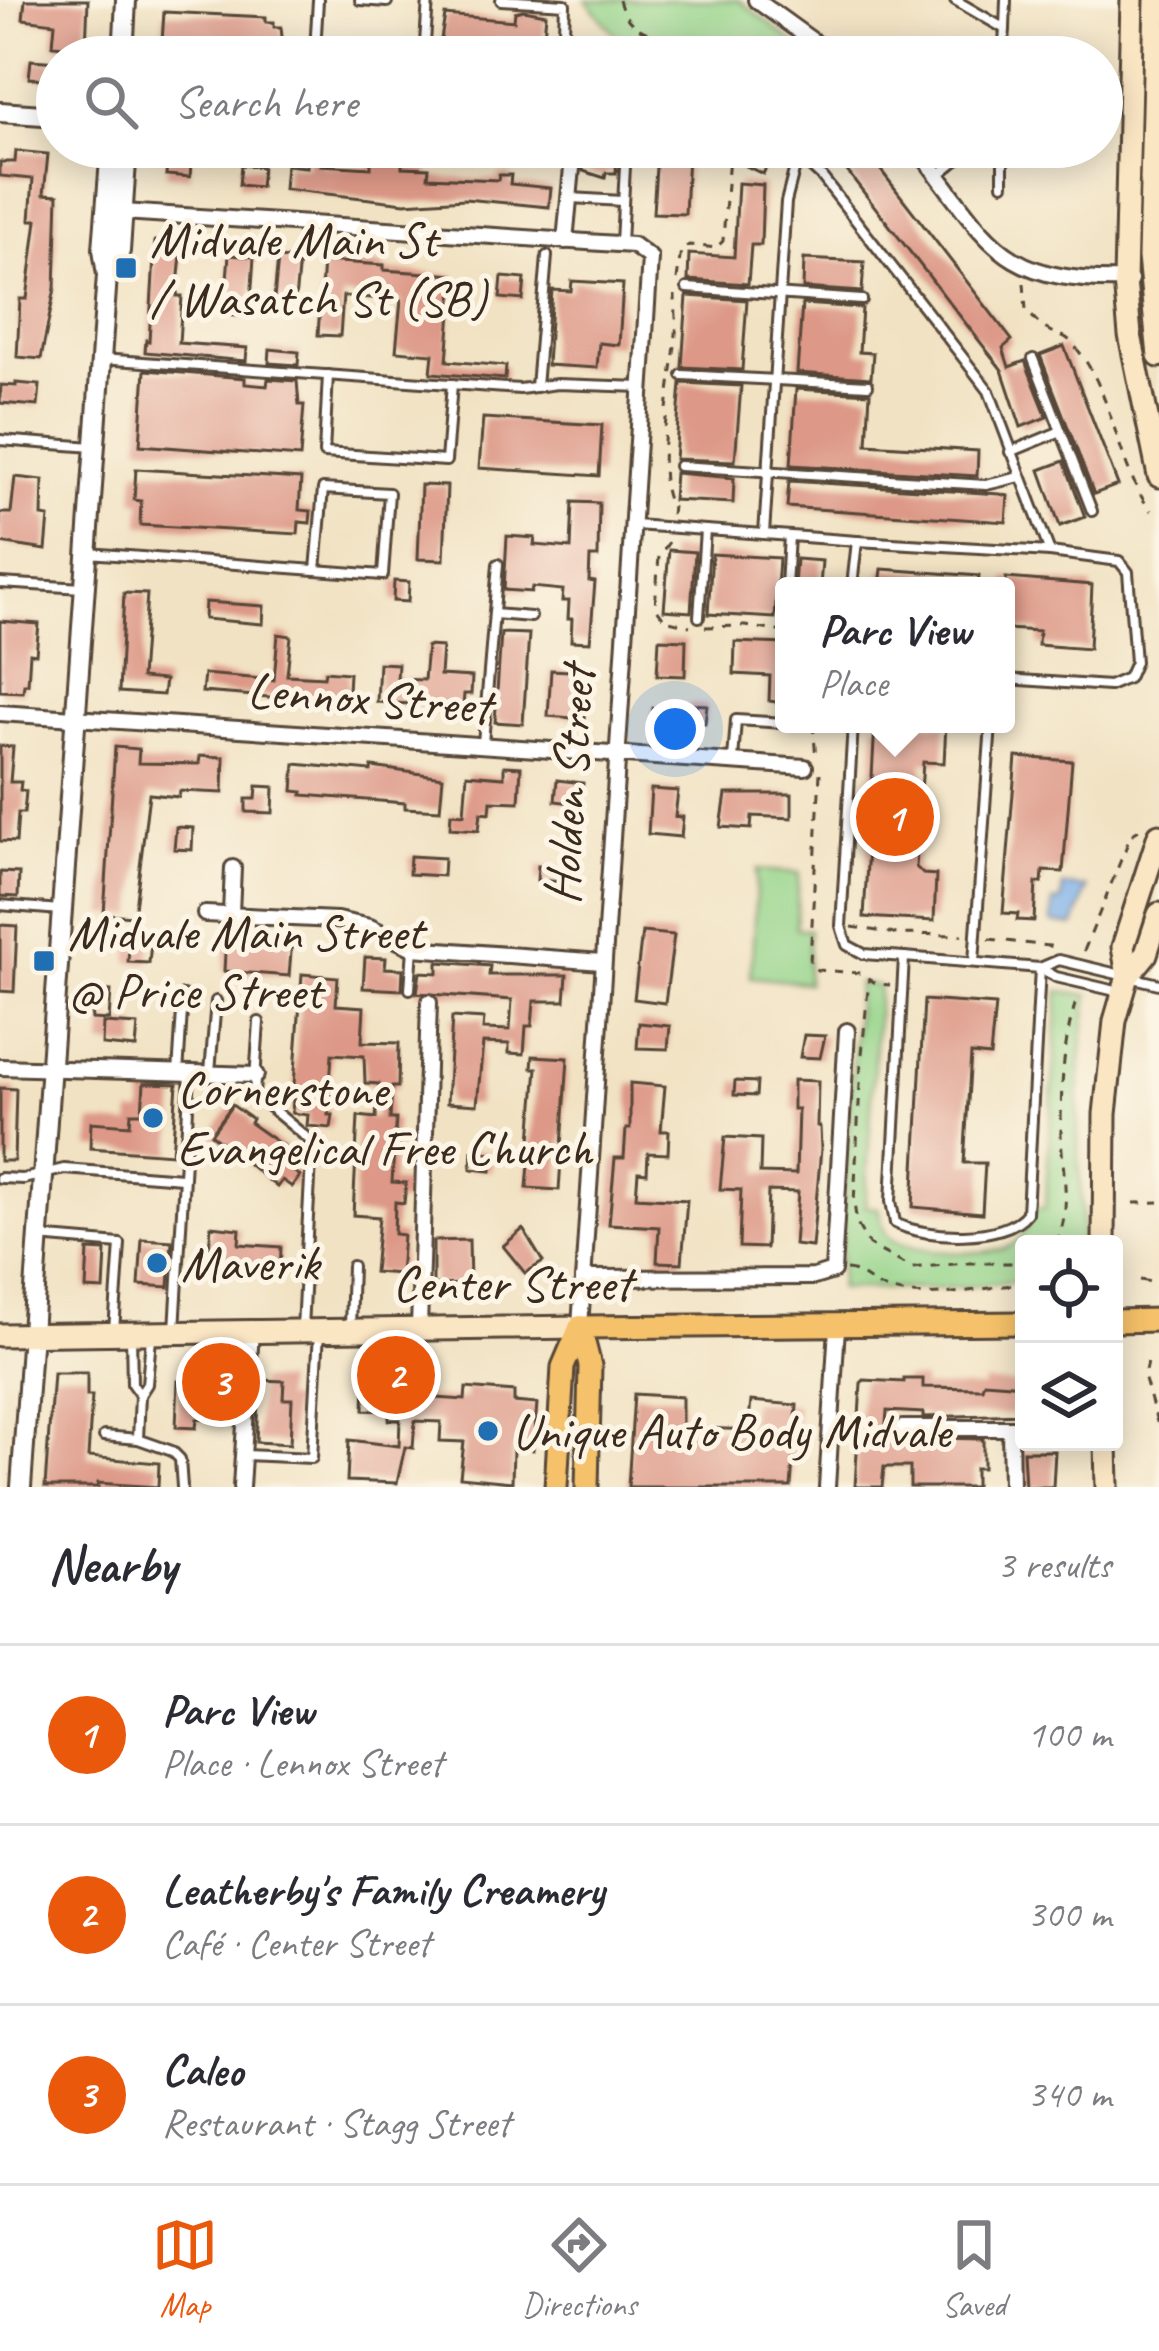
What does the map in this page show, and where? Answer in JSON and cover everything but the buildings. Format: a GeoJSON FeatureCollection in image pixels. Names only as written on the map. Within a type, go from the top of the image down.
{"type":"FeatureCollection","features":[{"type":"Feature","properties":{"kind":"main road"},"geometry":{"type":"LineString","coordinates":[[1132,0],[1125,280],[1130,335],[1159,476]]}},
{"type":"Feature","properties":{"kind":"main road"},"geometry":{"type":"LineString","coordinates":[[1156,0],[1150,280],[1159,356]]}},
{"type":"Feature","properties":{"kind":"main road"},"geometry":{"type":"LineString","coordinates":[[1104,1235],[1106,1082],[1125,984],[1123,947],[1150,832]]}},
{"type":"Feature","properties":{"kind":"main road"},"geometry":{"type":"LineString","coordinates":[[1125,984],[1146,954],[1159,914]]}},
{"type":"Feature","properties":{"kind":"main road"},"geometry":{"type":"LineString","coordinates":[[1123,1321],[1159,1320]]}},
{"type":"Feature","properties":{"kind":"main road","name":"Center Street"},"geometry":{"type":"LineString","coordinates":[[0,1335],[1015,1323]]}},
{"type":"Feature","properties":{"kind":"main road","name":"Holden Street"},"geometry":{"type":"LineString","coordinates":[[556,1487],[563,1367],[580,1327]]}},
{"type":"Feature","properties":{"kind":"main road","name":"Holden Street"},"geometry":{"type":"LineString","coordinates":[[580,1327],[590,1366],[587,1487]]}},
{"type":"Feature","properties":{"kind":"main road"},"geometry":{"type":"LineString","coordinates":[[1106,1451],[1107,1487]]}},
{"type":"Feature","properties":{"kind":"street"},"geometry":{"type":"LineString","coordinates":[[124,36],[126,0]]}},
{"type":"Feature","properties":{"kind":"street"},"geometry":{"type":"LineString","coordinates":[[756,0],[806,36]]}},
{"type":"Feature","properties":{"kind":"street"},"geometry":{"type":"LineString","coordinates":[[0,112],[36,115]]}},
{"type":"Feature","properties":{"kind":"street"},"geometry":{"type":"LineString","coordinates":[[21,1487],[107,275],[103,249],[109,168]]}},
{"type":"Feature","properties":{"kind":"street"},"geometry":{"type":"LineString","coordinates":[[107,275],[120,251],[126,168]]}},
{"type":"Feature","properties":{"kind":"street"},"geometry":{"type":"LineString","coordinates":[[565,241],[572,168]]}},
{"type":"Feature","properties":{"kind":"street"},"geometry":{"type":"LineString","coordinates":[[932,168],[974,225],[1016,262],[1067,280],[1150,280]]}},
{"type":"Feature","properties":{"kind":"street"},"geometry":{"type":"LineString","coordinates":[[123,212],[621,244]]}},
{"type":"Feature","properties":{"kind":"street","name":"Holden Street"},"geometry":{"type":"LineString","coordinates":[[580,1327],[615,754],[652,266],[645,252],[621,244]]}},
{"type":"Feature","properties":{"kind":"street","name":"Lennox Street"},"geometry":{"type":"LineString","coordinates":[[0,712],[805,767]]}},
{"type":"Feature","properties":{"kind":"street"},"geometry":{"type":"LineString","coordinates":[[231,913],[233,868]]}},
{"type":"Feature","properties":{"kind":"street"},"geometry":{"type":"LineString","coordinates":[[205,914],[354,922],[413,948],[602,962]]}},
{"type":"Feature","properties":{"kind":"street"},"geometry":{"type":"LineString","coordinates":[[419,1328],[429,1002]]}},
{"type":"Feature","properties":{"kind":"street"},"geometry":{"type":"LineString","coordinates":[[583,1278],[814,1277],[832,1270],[847,1031]]}},
{"type":"Feature","properties":{"kind":"street"},"geometry":{"type":"LineString","coordinates":[[0,1067],[256,1075]]}},
{"type":"Feature","properties":{"kind":"street"},"geometry":{"type":"LineString","coordinates":[[827,1487],[837,1327]]}},
{"type":"Feature","properties":{"kind":"street"},"geometry":{"type":"LineString","coordinates":[[241,1487],[251,1331]]}},
{"type":"Feature","properties":{"kind":"street"},"geometry":{"type":"LineString","coordinates":[[902,1428],[1015,1428]]}},
{"type":"Feature","properties":{"kind":"street"},"geometry":{"type":"LineString","coordinates":[[1010,1487],[1015,1445]]}},
{"type":"Feature","properties":{"kind":"lane"},"geometry":{"type":"LineString","coordinates":[[316,36],[318,0]]}},
{"type":"Feature","properties":{"kind":"lane"},"geometry":{"type":"LineString","coordinates":[[361,0],[387,2]]}},
{"type":"Feature","properties":{"kind":"lane"},"geometry":{"type":"LineString","coordinates":[[425,36],[428,0]]}},
{"type":"Feature","properties":{"kind":"lane"},"geometry":{"type":"LineString","coordinates":[[501,0],[565,4],[564,36]]}},
{"type":"Feature","properties":{"kind":"lane"},"geometry":{"type":"LineString","coordinates":[[955,0],[1005,29]]}},
{"type":"Feature","properties":{"kind":"lane"},"geometry":{"type":"LineString","coordinates":[[1005,36],[1006,0]]}},
{"type":"Feature","properties":{"kind":"lane"},"geometry":{"type":"LineString","coordinates":[[621,244],[624,168]]}},
{"type":"Feature","properties":{"kind":"lane"},"geometry":{"type":"LineString","coordinates":[[764,535],[779,293],[794,168]]}},
{"type":"Feature","properties":{"kind":"lane"},"geometry":{"type":"LineString","coordinates":[[814,168],[989,391],[1050,552]]}},
{"type":"Feature","properties":{"kind":"lane"},"geometry":{"type":"LineString","coordinates":[[938,175],[947,168]]}},
{"type":"Feature","properties":{"kind":"lane"},"geometry":{"type":"LineString","coordinates":[[1003,168],[1003,184]]}},
{"type":"Feature","properties":{"kind":"lane"},"geometry":{"type":"LineString","coordinates":[[569,198],[622,201]]}},
{"type":"Feature","properties":{"kind":"lane"},"geometry":{"type":"LineString","coordinates":[[536,387],[547,256]]}},
{"type":"Feature","properties":{"kind":"lane"},"geometry":{"type":"LineString","coordinates":[[687,288],[862,300]]}},
{"type":"Feature","properties":{"kind":"lane"},"geometry":{"type":"LineString","coordinates":[[101,359],[452,384],[644,387]]}},
{"type":"Feature","properties":{"kind":"lane"},"geometry":{"type":"LineString","coordinates":[[1033,359],[1092,511]]}},
{"type":"Feature","properties":{"kind":"lane"},"geometry":{"type":"LineString","coordinates":[[328,375],[324,453],[446,461],[452,384]]}},
{"type":"Feature","properties":{"kind":"lane"},"geometry":{"type":"LineString","coordinates":[[682,375],[868,385]]}},
{"type":"Feature","properties":{"kind":"lane"},"geometry":{"type":"LineString","coordinates":[[1010,452],[1061,431]]}},
{"type":"Feature","properties":{"kind":"lane"},"geometry":{"type":"LineString","coordinates":[[0,440],[94,447]]}},
{"type":"Feature","properties":{"kind":"lane"},"geometry":{"type":"LineString","coordinates":[[679,466],[986,484],[1020,477]]}},
{"type":"Feature","properties":{"kind":"lane"},"geometry":{"type":"LineString","coordinates":[[87,553],[382,575],[389,493],[323,489],[316,570]]}},
{"type":"Feature","properties":{"kind":"lane"},"geometry":{"type":"LineString","coordinates":[[632,525],[1050,552],[1119,561],[1128,572],[1135,662],[1128,678],[1109,686],[1015,680]]}},
{"type":"Feature","properties":{"kind":"lane"},"geometry":{"type":"LineString","coordinates":[[699,616],[705,530]]}},
{"type":"Feature","properties":{"kind":"lane"},"geometry":{"type":"LineString","coordinates":[[787,577],[789,536]]}},
{"type":"Feature","properties":{"kind":"lane"},"geometry":{"type":"LineString","coordinates":[[854,577],[857,541]]}},
{"type":"Feature","properties":{"kind":"lane"},"geometry":{"type":"LineString","coordinates":[[482,745],[498,564]]}},
{"type":"Feature","properties":{"kind":"lane"},"geometry":{"type":"LineString","coordinates":[[0,583],[85,588]]}},
{"type":"Feature","properties":{"kind":"lane"},"geometry":{"type":"LineString","coordinates":[[494,614],[531,617]]}},
{"type":"Feature","properties":{"kind":"lane"},"geometry":{"type":"LineString","coordinates":[[733,762],[736,720],[775,722]]}},
{"type":"Feature","properties":{"kind":"lane"},"geometry":{"type":"LineString","coordinates":[[853,733],[842,926],[848,945],[864,954],[1040,968],[1056,977],[1125,984],[1159,983]]}},
{"type":"Feature","properties":{"kind":"lane"},"geometry":{"type":"LineString","coordinates":[[974,962],[990,733]]}},
{"type":"Feature","properties":{"kind":"lane"},"geometry":{"type":"LineString","coordinates":[[0,905],[62,910]]}},
{"type":"Feature","properties":{"kind":"lane"},"geometry":{"type":"LineString","coordinates":[[410,989],[413,948]]}},
{"type":"Feature","properties":{"kind":"lane"},"geometry":{"type":"LineString","coordinates":[[904,957],[891,1202],[896,1222],[912,1232],[996,1233],[1018,1226],[1027,1213],[1040,968]]}},
{"type":"Feature","properties":{"kind":"lane"},"geometry":{"type":"LineString","coordinates":[[1040,968],[1060,960],[1125,984]]}},
{"type":"Feature","properties":{"kind":"lane"},"geometry":{"type":"LineString","coordinates":[[175,1332],[183,995]]}},
{"type":"Feature","properties":{"kind":"lane"},"geometry":{"type":"LineString","coordinates":[[210,1072],[216,1001]]}},
{"type":"Feature","properties":{"kind":"lane"},"geometry":{"type":"LineString","coordinates":[[244,1454],[312,1458],[312,1142],[254,1094],[259,1022]]}},
{"type":"Feature","properties":{"kind":"lane"},"geometry":{"type":"LineString","coordinates":[[0,1178],[23,1179],[64,1169],[182,1178]]}},
{"type":"Feature","properties":{"kind":"lane"},"geometry":{"type":"LineString","coordinates":[[38,1237],[120,1244],[132,1333],[132,1384],[140,1395]]}},
{"type":"Feature","properties":{"kind":"lane"},"geometry":{"type":"LineString","coordinates":[[350,1329],[352,1266]]}},
{"type":"Feature","properties":{"kind":"lane"},"geometry":{"type":"LineString","coordinates":[[132,1333],[147,1384],[140,1395],[138,1439]]}},
{"type":"Feature","properties":{"kind":"lane"},"geometry":{"type":"LineString","coordinates":[[104,1436],[138,1439],[172,1451],[180,1459],[182,1487]]}},
{"type":"Feature","properties":{"kind":"path"},"geometry":{"type":"LineString","coordinates":[[619,0],[622,14],[633,27],[654,36]]}},
{"type":"Feature","properties":{"kind":"path"},"geometry":{"type":"LineString","coordinates":[[669,542],[672,506],[663,496],[661,470],[681,250],[688,245],[716,248],[723,242],[728,168]]}},
{"type":"Feature","properties":{"kind":"path"},"geometry":{"type":"LineString","coordinates":[[1024,281],[1026,310],[1046,329],[1069,338],[1082,358],[1111,412],[1138,494],[1151,511]]}},
{"type":"Feature","properties":{"kind":"path"},"geometry":{"type":"LineString","coordinates":[[814,733],[822,780],[810,962],[817,970],[860,973],[877,984],[890,985]]}},
{"type":"Feature","properties":{"kind":"path"},"geometry":{"type":"LineString","coordinates":[[842,926],[1055,946],[1083,956],[1132,835],[1150,832]]}},
{"type":"Feature","properties":{"kind":"path"},"geometry":{"type":"LineString","coordinates":[[1058,1235],[1066,1208],[1061,1125],[1070,1018],[1080,989]]}},
{"type":"Feature","properties":{"kind":"path"},"geometry":{"type":"LineString","coordinates":[[1134,1203],[1159,1202]]}},
{"type":"Feature","properties":{"kind":"path"},"geometry":{"type":"LineString","coordinates":[[832,1270],[855,1269],[885,1290],[912,1294],[1015,1285]]}},
{"type":"Feature","properties":{"kind":"path"},"geometry":{"type":"LineString","coordinates":[[1140,1280],[1159,1283]]}},
{"type":"Feature","properties":{"kind":"path"},"geometry":{"type":"LineString","coordinates":[[1147,1362],[1144,1376],[1159,1429]]}},
{"type":"Feature","properties":{"kind":"green space"},"geometry":{"type":"Polygon","coordinates":[[[586,0],[739,0],[785,36],[616,36],[586,0]]]}},
{"type":"Feature","properties":{"kind":"green space"},"geometry":{"type":"Polygon","coordinates":[[[757,870],[799,873],[796,928],[809,930],[807,983],[751,977],[757,870]]]}},
{"type":"Feature","properties":{"kind":"green space"},"geometry":{"type":"Polygon","coordinates":[[[858,983],[879,986],[865,1207],[878,1208],[885,1232],[908,1247],[982,1252],[1015,1242],[1015,1282],[938,1289],[839,1289],[858,983]]]}},
{"type":"Feature","properties":{"kind":"green space"},"geometry":{"type":"Polygon","coordinates":[[[1059,991],[1089,995],[1078,1102],[1081,1235],[1022,1235],[1032,1208],[1045,1209],[1059,991]]]}},
{"type":"Feature","properties":{"kind":"water"},"geometry":{"type":"Polygon","coordinates":[[[1063,886],[1087,888],[1074,926],[1052,923],[1053,902],[1061,902],[1063,886]]]}},
{"type":"Feature","properties":{"kind":"place","name":"Midvale Main St / Wasatch St (SB)"},"geometry":{"type":"Point","coordinates":[126,268]}},
{"type":"Feature","properties":{"kind":"place","name":"Parc View"},"geometry":{"type":"Point","coordinates":[895,817]}},
{"type":"Feature","properties":{"kind":"place","name":"Midvale Main Street @ Price Street"},"geometry":{"type":"Point","coordinates":[44,961]}},
{"type":"Feature","properties":{"kind":"place","name":"Cornerstone Evangelical Free Church"},"geometry":{"type":"Point","coordinates":[153,1118]}},
{"type":"Feature","properties":{"kind":"place","name":"Maverik"},"geometry":{"type":"Point","coordinates":[157,1263]}},
{"type":"Feature","properties":{"kind":"place","name":"Leatherby's Family Creamery"},"geometry":{"type":"Point","coordinates":[396,1375]}},
{"type":"Feature","properties":{"kind":"place","name":"Caleo"},"geometry":{"type":"Point","coordinates":[221,1382]}},
{"type":"Feature","properties":{"kind":"place","name":"Unique Auto Body Midvale"},"geometry":{"type":"Point","coordinates":[488,1431]}}]}
